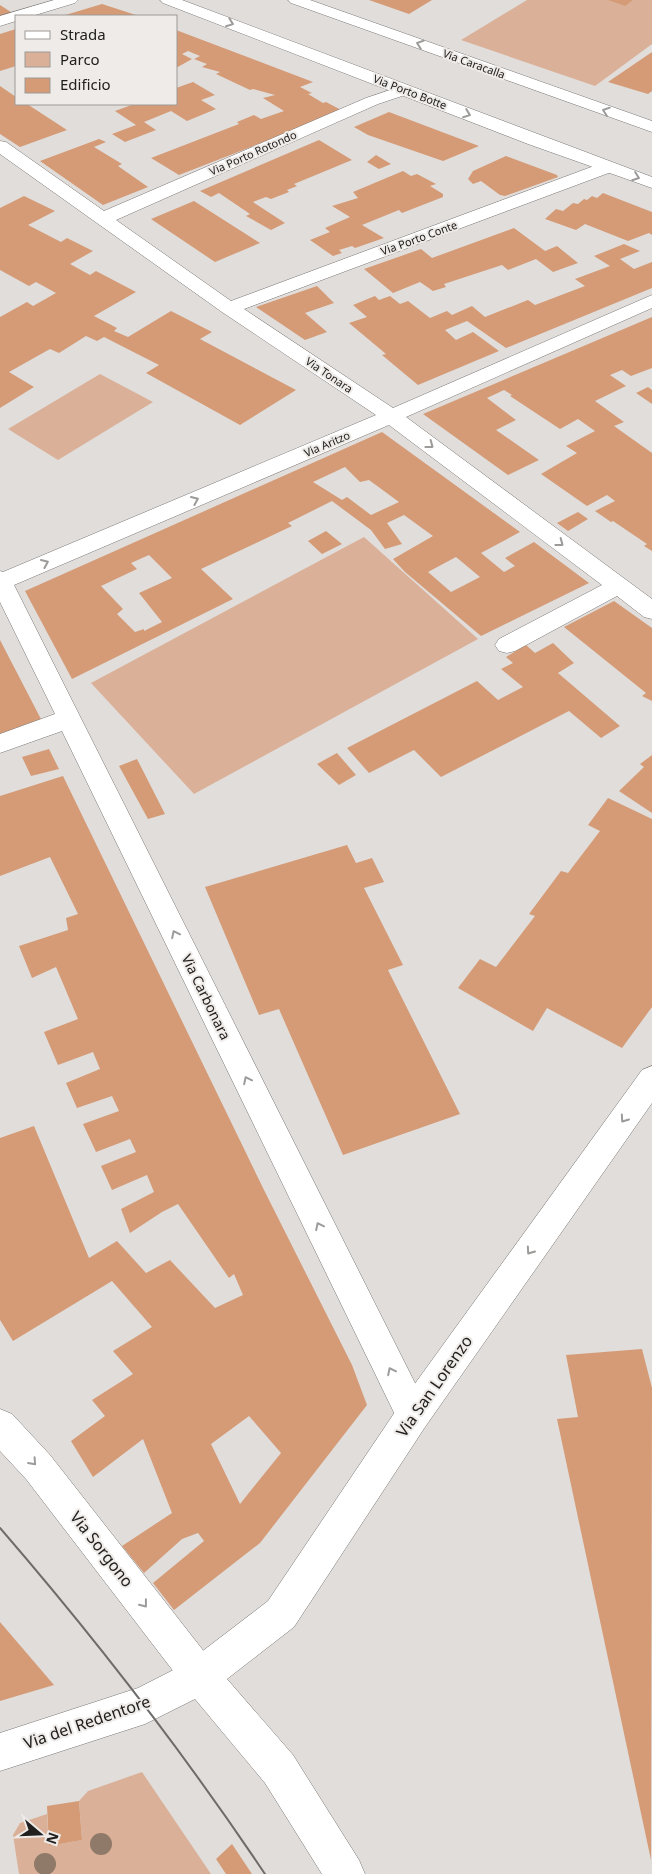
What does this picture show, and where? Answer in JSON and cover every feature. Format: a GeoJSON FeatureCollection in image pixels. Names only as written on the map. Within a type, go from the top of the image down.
{"type":"FeatureCollection","features":[{"type":"Feature","properties":{"kind":"street"},"geometry":{"type":"LineString","coordinates":[[20,15],[70,0]]}},
{"type":"Feature","properties":{"kind":"street","name":"Via Porto Botte"},"geometry":{"type":"LineString","coordinates":[[168,0],[652,183]]}},
{"type":"Feature","properties":{"kind":"street","name":"Via Caracalla"},"geometry":{"type":"LineString","coordinates":[[296,0],[651,125]]}},
{"type":"Feature","properties":{"kind":"street"},"geometry":{"type":"LineString","coordinates":[[202,12],[218,4]]}},
{"type":"Feature","properties":{"kind":"street"},"geometry":{"type":"LineString","coordinates":[[0,21],[15,16]]}},
{"type":"Feature","properties":{"kind":"street","name":"Via Porto Rotondo"},"geometry":{"type":"LineString","coordinates":[[102,219],[372,101],[405,90]]}},
{"type":"Feature","properties":{"kind":"street","name":"Via Tonara"},"geometry":{"type":"LineString","coordinates":[[0,146],[8,160],[102,219],[229,308],[391,416],[652,611]]}},
{"type":"Feature","properties":{"kind":"street","name":"Via Porto Conte"},"geometry":{"type":"LineString","coordinates":[[229,308],[608,167]]}},
{"type":"Feature","properties":{"kind":"street","name":"Via Aritzo"},"geometry":{"type":"LineString","coordinates":[[0,581],[391,416],[652,301]]}},
{"type":"Feature","properties":{"kind":"street","name":"Via Carbonara"},"geometry":{"type":"LineString","coordinates":[[0,581],[413,1415]]}},
{"type":"Feature","properties":{"kind":"street"},"geometry":{"type":"LineString","coordinates":[[508,645],[618,586]]}},
{"type":"Feature","properties":{"kind":"street"},"geometry":{"type":"LineString","coordinates":[[0,744],[68,718]]}},
{"type":"Feature","properties":{"kind":"street","name":"Via San Lorenzo"},"geometry":{"type":"LineString","coordinates":[[200,1676],[280,1614],[413,1415],[652,1079]]}},
{"type":"Feature","properties":{"kind":"street","name":"Via Sorgono"},"geometry":{"type":"LineString","coordinates":[[0,1426],[38,1467],[200,1676],[279,1769],[346,1874]]}},
{"type":"Feature","properties":{"kind":"street","name":"Via del Redentore"},"geometry":{"type":"LineString","coordinates":[[0,1752],[144,1705],[200,1676]]}},
{"type":"Feature","properties":{"kind":"green space"},"geometry":{"type":"Polygon","coordinates":[[[527,0],[652,0],[652,44],[595,86],[461,40],[527,0]]]}},
{"type":"Feature","properties":{"kind":"green space"},"geometry":{"type":"Polygon","coordinates":[[[100,374],[153,402],[58,460],[8,429],[100,374]]]}},
{"type":"Feature","properties":{"kind":"green space"},"geometry":{"type":"Polygon","coordinates":[[[364,537],[478,639],[194,794],[91,683],[364,537]]]}},
{"type":"Feature","properties":{"kind":"green space"},"geometry":{"type":"Polygon","coordinates":[[[142,1772],[211,1874],[19,1874],[13,1835],[20,1823],[47,1814],[49,1846],[82,1840],[79,1801],[88,1791],[142,1772]]]}},
{"type":"Feature","properties":{"kind":"building"},"geometry":{"type":"Polygon","coordinates":[[[369,0],[432,0],[409,14],[369,0]]]}},
{"type":"Feature","properties":{"kind":"building"},"geometry":{"type":"Polygon","coordinates":[[[608,0],[633,0],[625,6],[608,0]]]}},
{"type":"Feature","properties":{"kind":"building"},"geometry":{"type":"Polygon","coordinates":[[[102,4],[136,15],[65,15],[102,4]]]}},
{"type":"Feature","properties":{"kind":"building"},"geometry":{"type":"Polygon","coordinates":[[[0,5],[14,14],[0,18],[0,5]]]}},
{"type":"Feature","properties":{"kind":"building"},"geometry":{"type":"Polygon","coordinates":[[[15,29],[15,66],[0,71],[0,34],[15,29]]]}},
{"type":"Feature","properties":{"kind":"building"},"geometry":{"type":"Polygon","coordinates":[[[178,31],[313,82],[300,87],[312,93],[308,94],[323,103],[326,102],[343,111],[179,175],[151,158],[239,124],[237,122],[254,115],[261,119],[284,111],[263,98],[275,95],[253,89],[250,90],[216,74],[220,72],[202,67],[207,64],[194,59],[200,56],[188,51],[182,54],[192,59],[178,67],[178,31]]]}},
{"type":"Feature","properties":{"kind":"building"},"geometry":{"type":"Polygon","coordinates":[[[652,52],[652,91],[648,94],[608,82],[652,52]]]}},
{"type":"Feature","properties":{"kind":"building"},"geometry":{"type":"Polygon","coordinates":[[[193,82],[215,95],[201,100],[216,109],[187,121],[171,111],[144,122],[156,130],[125,142],[112,134],[136,125],[115,111],[131,105],[178,105],[178,87],[193,82]]]}},
{"type":"Feature","properties":{"kind":"building"},"geometry":{"type":"Polygon","coordinates":[[[0,86],[15,96],[15,105],[29,105],[67,130],[20,147],[0,134],[0,86]]]}},
{"type":"Feature","properties":{"kind":"building"},"geometry":{"type":"Polygon","coordinates":[[[389,112],[479,146],[443,161],[368,135],[354,127],[389,112]]]}},
{"type":"Feature","properties":{"kind":"building"},"geometry":{"type":"Polygon","coordinates":[[[99,139],[106,142],[94,147],[122,164],[118,166],[148,187],[103,205],[40,161],[99,139]]]}},
{"type":"Feature","properties":{"kind":"building"},"geometry":{"type":"Polygon","coordinates":[[[319,140],[352,160],[294,184],[297,186],[287,190],[289,192],[271,199],[266,197],[253,202],[285,223],[271,230],[246,216],[250,214],[219,193],[211,197],[200,191],[319,140]]]}},
{"type":"Feature","properties":{"kind":"building"},"geometry":{"type":"Polygon","coordinates":[[[376,155],[391,164],[379,169],[367,162],[376,155]]]}},
{"type":"Feature","properties":{"kind":"building"},"geometry":{"type":"Polygon","coordinates":[[[506,156],[558,177],[505,196],[500,195],[481,181],[473,184],[468,179],[473,171],[506,156]]]}},
{"type":"Feature","properties":{"kind":"building"},"geometry":{"type":"Polygon","coordinates":[[[403,171],[411,176],[417,174],[436,184],[430,186],[443,194],[443,197],[402,213],[399,210],[362,225],[384,238],[355,248],[352,246],[339,250],[342,253],[333,256],[310,240],[330,232],[325,228],[350,217],[332,206],[358,198],[353,192],[403,171]]]}},
{"type":"Feature","properties":{"kind":"building"},"geometry":{"type":"Polygon","coordinates":[[[603,193],[652,212],[652,235],[649,233],[628,241],[585,224],[576,230],[545,219],[556,209],[563,211],[573,203],[578,204],[592,196],[597,198],[603,193]]]}},
{"type":"Feature","properties":{"kind":"building"},"geometry":{"type":"Polygon","coordinates":[[[24,196],[55,211],[28,225],[61,242],[67,238],[93,251],[70,264],[90,275],[96,271],[136,292],[94,316],[117,328],[114,331],[128,337],[171,311],[212,332],[200,339],[296,390],[240,425],[146,373],[159,365],[104,337],[97,341],[86,336],[59,353],[50,349],[9,372],[34,387],[0,408],[0,317],[27,302],[33,306],[56,293],[36,282],[29,286],[0,270],[0,208],[24,196]]]}},
{"type":"Feature","properties":{"kind":"building"},"geometry":{"type":"Polygon","coordinates":[[[194,201],[260,243],[215,262],[151,219],[194,201]]]}},
{"type":"Feature","properties":{"kind":"building"},"geometry":{"type":"Polygon","coordinates":[[[514,228],[545,251],[557,246],[578,263],[553,272],[536,259],[508,270],[502,265],[444,284],[446,287],[433,291],[420,282],[393,293],[364,269],[421,249],[432,258],[514,228]]]}},
{"type":"Feature","properties":{"kind":"building"},"geometry":{"type":"Polygon","coordinates":[[[624,244],[640,251],[620,259],[634,269],[652,262],[652,288],[506,348],[467,321],[445,330],[456,340],[473,332],[499,351],[418,385],[382,355],[386,354],[349,323],[367,317],[353,305],[375,296],[379,300],[390,296],[400,304],[408,301],[430,318],[447,311],[452,315],[472,306],[485,317],[528,300],[535,305],[585,286],[575,279],[610,266],[594,256],[624,244]]]}},
{"type":"Feature","properties":{"kind":"building"},"geometry":{"type":"Polygon","coordinates":[[[317,286],[334,303],[305,313],[327,332],[305,340],[256,307],[317,286]]]}},
{"type":"Feature","properties":{"kind":"building"},"geometry":{"type":"Polygon","coordinates":[[[652,317],[652,368],[631,376],[622,370],[610,375],[626,386],[595,401],[624,422],[614,426],[652,453],[652,551],[644,546],[647,544],[595,511],[615,501],[607,495],[587,506],[541,474],[577,453],[566,446],[595,431],[578,419],[560,429],[504,390],[487,398],[516,420],[496,430],[539,460],[508,475],[423,414],[652,317]]]}},
{"type":"Feature","properties":{"kind":"building"},"geometry":{"type":"Polygon","coordinates":[[[648,387],[652,390],[652,404],[636,393],[648,387]]]}},
{"type":"Feature","properties":{"kind":"building"},"geometry":{"type":"Polygon","coordinates":[[[382,432],[520,532],[481,553],[504,572],[515,566],[505,558],[534,542],[589,583],[481,636],[405,572],[393,559],[433,536],[404,515],[387,523],[402,544],[385,549],[371,530],[332,501],[288,523],[292,526],[201,569],[233,599],[72,679],[25,591],[382,432]],[[345,467],[313,482],[342,500],[347,497],[371,515],[399,502],[369,480],[360,482],[345,467]],[[149,555],[131,563],[137,569],[101,586],[123,609],[117,614],[135,632],[144,629],[144,631],[162,622],[139,593],[172,578],[149,555]],[[456,557],[428,572],[451,592],[480,577],[456,557]]]}},
{"type":"Feature","properties":{"kind":"building"},"geometry":{"type":"Polygon","coordinates":[[[578,512],[588,519],[568,531],[557,523],[578,512]]]}},
{"type":"Feature","properties":{"kind":"building"},"geometry":{"type":"Polygon","coordinates":[[[326,531],[342,544],[322,554],[308,541],[326,531]]]}},
{"type":"Feature","properties":{"kind":"building"},"geometry":{"type":"Polygon","coordinates":[[[614,601],[652,628],[652,701],[642,696],[646,693],[564,627],[614,601]]]}},
{"type":"Feature","properties":{"kind":"building"},"geometry":{"type":"Polygon","coordinates":[[[0,640],[42,721],[0,736],[0,640]]]}},
{"type":"Feature","properties":{"kind":"building"},"geometry":{"type":"Polygon","coordinates":[[[553,643],[574,663],[558,673],[620,726],[601,738],[569,711],[441,777],[414,750],[369,773],[347,748],[477,681],[498,700],[523,687],[501,669],[513,663],[506,657],[526,645],[535,653],[553,643]]]}},
{"type":"Feature","properties":{"kind":"building"},"geometry":{"type":"Polygon","coordinates":[[[49,749],[59,769],[31,776],[22,757],[49,749]]]}},
{"type":"Feature","properties":{"kind":"building"},"geometry":{"type":"Polygon","coordinates":[[[337,753],[356,775],[339,785],[317,764],[337,753]]]}},
{"type":"Feature","properties":{"kind":"building"},"geometry":{"type":"Polygon","coordinates":[[[652,755],[652,813],[619,791],[644,767],[640,764],[652,755]]]}},
{"type":"Feature","properties":{"kind":"building"},"geometry":{"type":"Polygon","coordinates":[[[137,759],[165,814],[148,819],[119,766],[137,759]]]}},
{"type":"Feature","properties":{"kind":"building"},"geometry":{"type":"Polygon","coordinates":[[[63,776],[264,1190],[352,1365],[367,1405],[260,1543],[174,1610],[153,1583],[204,1541],[198,1533],[182,1539],[144,1573],[122,1546],[172,1513],[143,1439],[93,1477],[71,1441],[105,1416],[92,1400],[133,1374],[113,1351],[152,1327],[112,1281],[13,1341],[0,1320],[0,1138],[34,1126],[89,1258],[117,1241],[146,1273],[170,1260],[215,1308],[243,1295],[234,1274],[229,1278],[178,1204],[130,1233],[121,1209],[154,1192],[147,1175],[112,1190],[101,1166],[136,1152],[130,1139],[96,1152],[83,1124],[119,1111],[112,1096],[77,1108],[66,1083],[100,1069],[93,1052],[58,1065],[44,1032],[78,1019],[56,967],[32,978],[19,946],[68,930],[66,918],[78,914],[50,857],[0,876],[0,796],[63,776]],[[249,1416],[211,1444],[240,1504],[281,1453],[249,1416]]]}},
{"type":"Feature","properties":{"kind":"building"},"geometry":{"type":"Polygon","coordinates":[[[608,798],[652,819],[652,1007],[622,1048],[547,1008],[533,1031],[458,988],[480,959],[496,967],[535,916],[529,914],[561,871],[568,873],[600,831],[588,825],[608,798]]]}},
{"type":"Feature","properties":{"kind":"building"},"geometry":{"type":"Polygon","coordinates":[[[347,845],[356,863],[372,858],[384,882],[364,888],[403,965],[388,970],[460,1114],[343,1155],[279,1009],[259,1015],[205,887],[347,845]]]}},
{"type":"Feature","properties":{"kind":"building"},"geometry":{"type":"Polygon","coordinates":[[[642,1349],[652,1388],[651,1860],[557,1419],[578,1417],[566,1355],[642,1349]]]}},
{"type":"Feature","properties":{"kind":"building"},"geometry":{"type":"Polygon","coordinates":[[[0,1622],[54,1685],[0,1701],[0,1622]]]}},
{"type":"Feature","properties":{"kind":"building"},"geometry":{"type":"Polygon","coordinates":[[[79,1801],[82,1840],[49,1846],[47,1806],[79,1801]]]}},
{"type":"Feature","properties":{"kind":"building"},"geometry":{"type":"Polygon","coordinates":[[[232,1844],[252,1874],[226,1874],[216,1859],[232,1844]]]}},
{"type":"Feature","properties":{"kind":"tram line"},"geometry":{"type":"LineString","coordinates":[[0,1528],[70,1611],[171,1740],[265,1874]]}}]}
